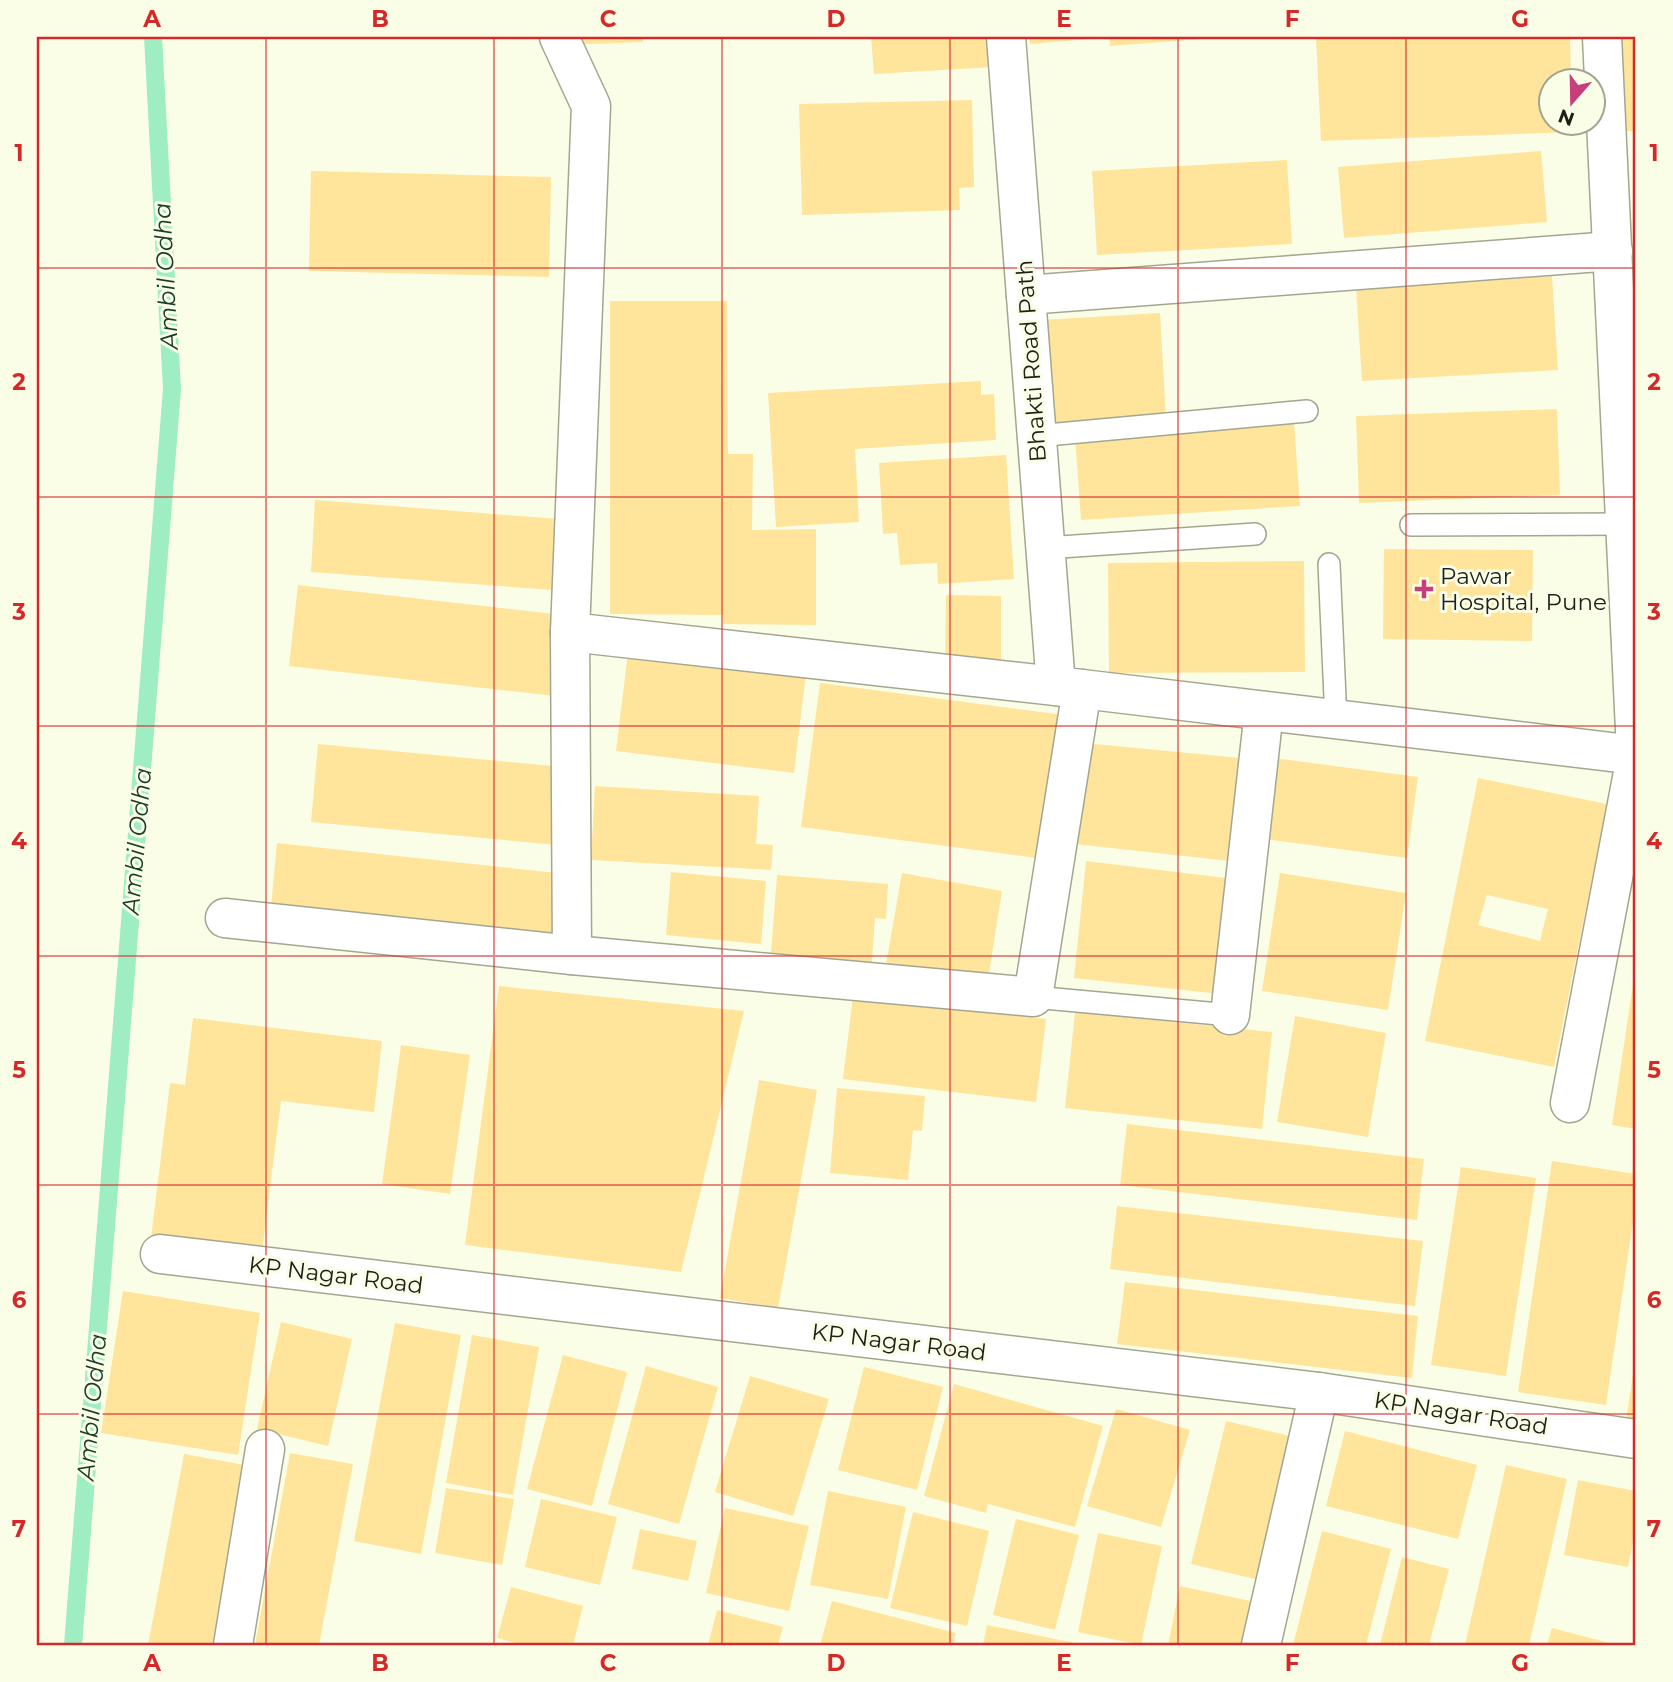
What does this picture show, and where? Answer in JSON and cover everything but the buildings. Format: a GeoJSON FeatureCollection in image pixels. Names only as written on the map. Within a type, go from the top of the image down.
{"type":"FeatureCollection","features":[{"type":"Feature","properties":{"kind":"street"},"geometry":{"type":"LineString","coordinates":[[559,37],[591,106],[570,632],[572,955]]}},
{"type":"Feature","properties":{"kind":"street","name":"Bhakti Road Path"},"geometry":{"type":"LineString","coordinates":[[1006,37],[1045,548],[1069,687],[1033,998]]}},
{"type":"Feature","properties":{"kind":"street"},"geometry":{"type":"LineString","coordinates":[[1570,1103],[1636,754],[1625,524],[1625,290],[1612,251],[1602,37]]}},
{"type":"Feature","properties":{"kind":"street"},"geometry":{"type":"LineString","coordinates":[[1026,295],[1612,251]]}},
{"type":"Feature","properties":{"kind":"street"},"geometry":{"type":"LineString","coordinates":[[570,632],[1636,754]]}},
{"type":"Feature","properties":{"kind":"street"},"geometry":{"type":"LineString","coordinates":[[1230,1015],[1264,711]]}},
{"type":"Feature","properties":{"kind":"street"},"geometry":{"type":"LineString","coordinates":[[225,918],[572,955],[1033,998]]}},
{"type":"Feature","properties":{"kind":"street","name":"KP Nagar Road"},"geometry":{"type":"LineString","coordinates":[[160,1254],[1319,1392],[1636,1439]]}},
{"type":"Feature","properties":{"kind":"street"},"geometry":{"type":"LineString","coordinates":[[1261,1645],[1319,1392]]}},
{"type":"Feature","properties":{"kind":"street"},"geometry":{"type":"LineString","coordinates":[[233,1645],[265,1449]]}},
{"type":"Feature","properties":{"kind":"lane"},"geometry":{"type":"LineString","coordinates":[[1036,436],[1307,411]]}},
{"type":"Feature","properties":{"kind":"lane"},"geometry":{"type":"LineString","coordinates":[[1411,525],[1625,524]]}},
{"type":"Feature","properties":{"kind":"lane"},"geometry":{"type":"LineString","coordinates":[[1045,548],[1255,534]]}},
{"type":"Feature","properties":{"kind":"lane"},"geometry":{"type":"LineString","coordinates":[[1329,564],[1336,720]]}},
{"type":"Feature","properties":{"kind":"lane"},"geometry":{"type":"LineString","coordinates":[[1033,998],[1230,1015]]}},
{"type":"Feature","properties":{"kind":"waterway","name":"Ambil Odha"},"geometry":{"type":"LineString","coordinates":[[73,1645],[172,389],[153,37]]}},
{"type":"Feature","properties":{"kind":"place","name":"Pawar Hospital, Pune"},"geometry":{"type":"Point","coordinates":[1424,589]}}]}
